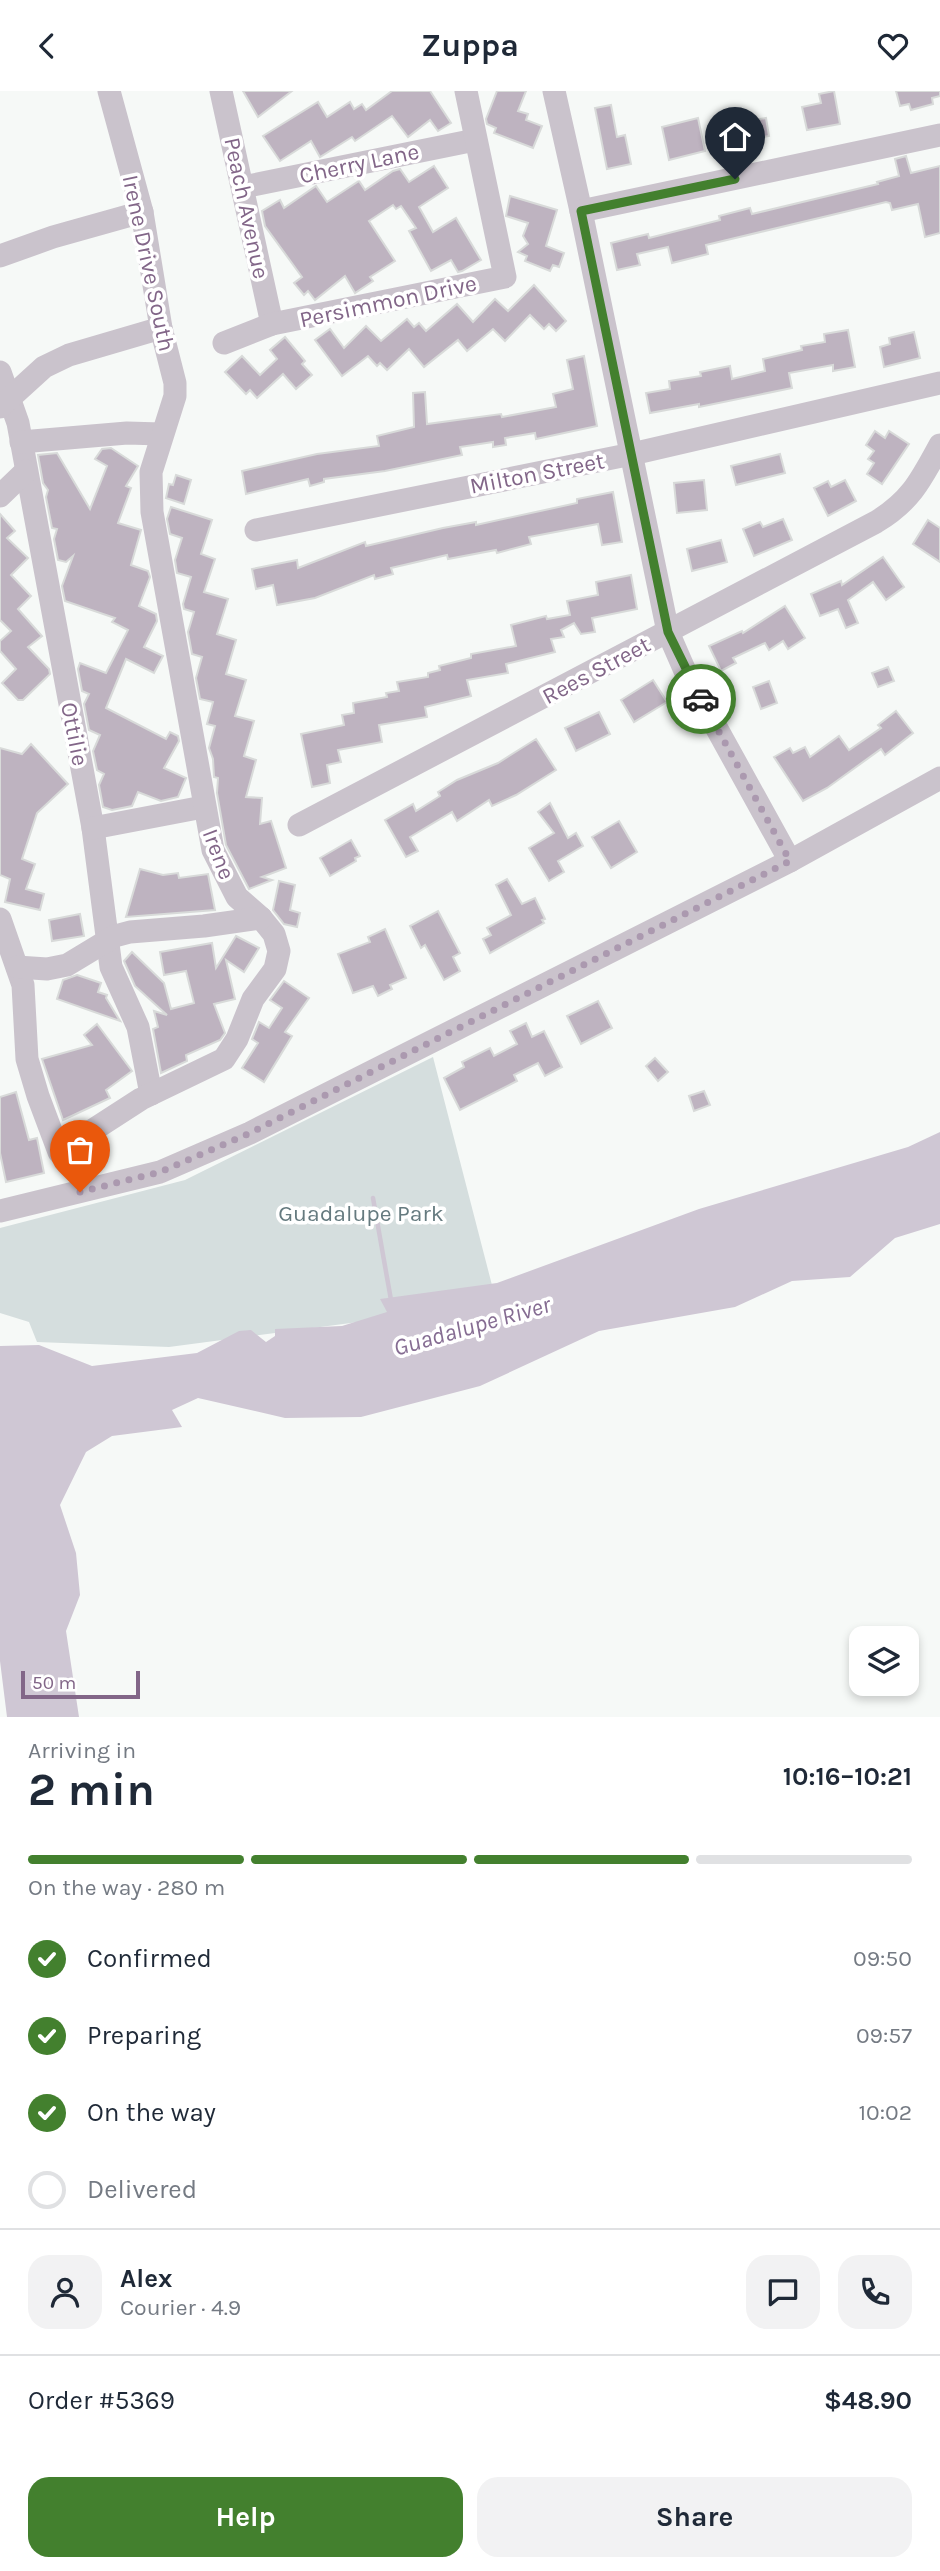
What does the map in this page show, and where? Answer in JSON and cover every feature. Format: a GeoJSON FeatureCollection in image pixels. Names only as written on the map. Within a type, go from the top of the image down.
{"type":"FeatureCollection","features":[{"type":"Feature","properties":{"kind":"street","name":"Irene Drive South"},"geometry":{"type":"LineString","coordinates":[[108,91],[142,212],[161,328],[175,383],[175,396],[161,434]]}},
{"type":"Feature","properties":{"kind":"street","name":"Peach Avenue"},"geometry":{"type":"LineString","coordinates":[[221,91],[272,324]]}},
{"type":"Feature","properties":{"kind":"street"},"geometry":{"type":"LineString","coordinates":[[466,91],[475,139]]}},
{"type":"Feature","properties":{"kind":"street"},"geometry":{"type":"LineString","coordinates":[[554,91],[668,632],[685,671],[790,861]]}},
{"type":"Feature","properties":{"kind":"street"},"geometry":{"type":"LineString","coordinates":[[581,211],[940,135]]}},
{"type":"Feature","properties":{"kind":"street","name":"Cherry Lane"},"geometry":{"type":"LineString","coordinates":[[243,187],[475,139]]}},
{"type":"Feature","properties":{"kind":"street","name":"Persimmon Drive"},"geometry":{"type":"LineString","coordinates":[[224,342],[272,324],[505,277],[475,139]]}},
{"type":"Feature","properties":{"kind":"street"},"geometry":{"type":"LineString","coordinates":[[0,256],[52,237],[142,212]]}},
{"type":"Feature","properties":{"kind":"street"},"geometry":{"type":"LineString","coordinates":[[5,402],[44,367],[69,355],[161,328]]}},
{"type":"Feature","properties":{"kind":"street","name":"Ottilie"},"geometry":{"type":"LineString","coordinates":[[0,372],[5,402],[21,442],[93,828],[111,967],[138,1027],[150,1094]]}},
{"type":"Feature","properties":{"kind":"street","name":"Milton Street"},"geometry":{"type":"LineString","coordinates":[[256,530],[632,454],[940,383]]}},
{"type":"Feature","properties":{"kind":"street"},"geometry":{"type":"LineString","coordinates":[[21,442],[127,433],[161,434]]}},
{"type":"Feature","properties":{"kind":"street","name":"Irene"},"geometry":{"type":"LineString","coordinates":[[17,967],[23,985],[27,1059],[37,1097],[59,1151],[150,1094],[223,1059],[237,1039],[253,999],[275,969],[279,951],[274,934],[261,918],[237,897],[218,862],[203,807],[152,512],[151,472],[161,434]]}},
{"type":"Feature","properties":{"kind":"street","name":"Rees Street"},"geometry":{"type":"LineString","coordinates":[[299,825],[891,513],[916,489],[940,446]]}},
{"type":"Feature","properties":{"kind":"street"},"geometry":{"type":"LineString","coordinates":[[0,496],[26,471]]}},
{"type":"Feature","properties":{"kind":"street"},"geometry":{"type":"LineString","coordinates":[[0,1211],[160,1172],[250,1133],[790,861],[940,778]]}},
{"type":"Feature","properties":{"kind":"street"},"geometry":{"type":"LineString","coordinates":[[93,828],[203,807]]}},
{"type":"Feature","properties":{"kind":"street"},"geometry":{"type":"LineString","coordinates":[[0,919],[17,967],[47,969],[67,964],[108,940],[130,932],[261,918]]}},
{"type":"Feature","properties":{"kind":"green space","name":"Guadalupe Park"},"geometry":{"type":"Polygon","coordinates":[[[433,1057],[493,1289],[381,1319],[169,1347],[37,1342],[29,1322],[0,1313],[0,1228],[185,1180],[433,1057]]]}},
{"type":"Feature","properties":{"kind":"water","name":"Guadalupe River"},"geometry":{"type":"Polygon","coordinates":[[[940,1132],[940,1224],[895,1238],[850,1277],[792,1281],[735,1307],[599,1331],[480,1386],[361,1417],[285,1418],[198,1398],[172,1410],[182,1427],[112,1436],[86,1452],[60,1505],[76,1553],[80,1595],[66,1631],[79,1717],[7,1717],[0,1661],[0,1346],[39,1345],[92,1366],[197,1353],[239,1331],[251,1330],[266,1342],[275,1336],[275,1329],[342,1326],[387,1312],[380,1299],[497,1283],[699,1209],[908,1147],[940,1132]]]}},
{"type":"Feature","properties":{"kind":"building"},"geometry":{"type":"Polygon","coordinates":[[[243,91],[292,91],[258,117],[243,91]]]}},
{"type":"Feature","properties":{"kind":"building"},"geometry":{"type":"Polygon","coordinates":[[[392,91],[430,91],[451,123],[438,131],[430,120],[408,137],[392,116],[355,141],[352,137],[320,157],[311,141],[280,161],[263,136],[318,102],[327,117],[350,102],[354,109],[362,104],[366,110],[392,91]]]}},
{"type":"Feature","properties":{"kind":"building"},"geometry":{"type":"Polygon","coordinates":[[[497,91],[526,91],[518,111],[528,114],[526,120],[542,126],[533,148],[494,133],[496,128],[487,124],[486,119],[497,91]]]}},
{"type":"Feature","properties":{"kind":"building"},"geometry":{"type":"Polygon","coordinates":[[[834,91],[840,124],[807,130],[802,107],[821,103],[819,94],[834,91]]]}},
{"type":"Feature","properties":{"kind":"building"},"geometry":{"type":"Polygon","coordinates":[[[896,91],[940,91],[940,96],[932,98],[933,104],[911,110],[909,104],[900,106],[896,91]]]}},
{"type":"Feature","properties":{"kind":"building"},"geometry":{"type":"Polygon","coordinates":[[[611,105],[617,137],[625,135],[631,164],[607,169],[595,108],[611,105]]]}},
{"type":"Feature","properties":{"kind":"building"},"geometry":{"type":"Polygon","coordinates":[[[698,118],[705,151],[669,160],[662,127],[698,118]]]}},
{"type":"Feature","properties":{"kind":"building"},"geometry":{"type":"Polygon","coordinates":[[[766,118],[769,136],[734,142],[731,124],[766,118]]]}},
{"type":"Feature","properties":{"kind":"building"},"geometry":{"type":"Polygon","coordinates":[[[906,156],[911,173],[940,166],[940,233],[925,237],[918,204],[892,210],[890,203],[886,202],[706,245],[708,254],[672,263],[668,247],[637,254],[640,265],[617,270],[611,243],[648,234],[649,238],[720,220],[719,216],[750,208],[752,214],[878,184],[877,182],[899,176],[895,159],[906,156]]]}},
{"type":"Feature","properties":{"kind":"building"},"geometry":{"type":"Polygon","coordinates":[[[434,166],[448,188],[419,207],[433,232],[456,218],[481,260],[458,272],[451,260],[431,271],[409,231],[416,228],[401,206],[396,209],[393,205],[369,221],[395,261],[370,277],[373,281],[355,293],[345,276],[315,300],[308,291],[304,295],[294,283],[302,277],[265,226],[262,211],[280,200],[284,208],[316,186],[327,202],[359,181],[365,190],[400,169],[409,182],[434,166]]]}},
{"type":"Feature","properties":{"kind":"building"},"geometry":{"type":"Polygon","coordinates":[[[510,196],[557,210],[546,246],[564,253],[559,267],[553,265],[550,271],[525,261],[527,256],[518,252],[528,244],[523,236],[528,223],[506,216],[510,196]]]}},
{"type":"Feature","properties":{"kind":"building"},"geometry":{"type":"Polygon","coordinates":[[[534,285],[566,321],[556,331],[549,324],[544,329],[530,315],[505,341],[493,329],[467,351],[458,340],[424,367],[409,349],[387,370],[380,363],[377,366],[368,356],[342,376],[315,340],[330,329],[344,348],[366,326],[381,341],[407,319],[414,327],[419,323],[426,331],[457,304],[473,322],[495,299],[508,311],[534,285]]]}},
{"type":"Feature","properties":{"kind":"building"},"geometry":{"type":"Polygon","coordinates":[[[848,330],[855,367],[833,371],[833,365],[789,373],[792,388],[699,407],[699,404],[650,413],[646,393],[670,389],[669,381],[701,376],[700,372],[730,366],[732,379],[765,371],[763,359],[802,350],[801,346],[825,342],[824,334],[848,330]]]}},
{"type":"Feature","properties":{"kind":"building"},"geometry":{"type":"Polygon","coordinates":[[[914,332],[920,358],[884,367],[880,347],[890,344],[889,338],[914,332]]]}},
{"type":"Feature","properties":{"kind":"building"},"geometry":{"type":"Polygon","coordinates":[[[285,337],[305,361],[302,364],[312,375],[296,389],[283,374],[257,398],[250,390],[246,394],[225,372],[242,356],[260,375],[277,359],[270,350],[285,337]]]}},
{"type":"Feature","properties":{"kind":"building"},"geometry":{"type":"Polygon","coordinates":[[[584,356],[597,426],[536,439],[535,433],[505,438],[506,445],[493,447],[493,442],[460,447],[462,455],[385,471],[324,479],[324,482],[310,486],[308,479],[246,494],[242,471],[317,454],[379,446],[377,436],[414,427],[413,393],[425,392],[427,424],[501,414],[502,417],[556,407],[553,394],[573,389],[567,360],[584,356]]]}},
{"type":"Feature","properties":{"kind":"building"},"geometry":{"type":"Polygon","coordinates":[[[875,431],[885,438],[889,431],[909,444],[882,484],[867,474],[874,463],[868,459],[874,451],[866,445],[875,431]]]}},
{"type":"Feature","properties":{"kind":"building"},"geometry":{"type":"Polygon","coordinates":[[[111,448],[138,466],[126,486],[131,488],[118,523],[141,530],[131,565],[148,571],[150,577],[139,606],[156,614],[157,621],[144,647],[163,656],[154,673],[126,659],[106,708],[166,739],[170,732],[178,736],[179,741],[164,768],[186,778],[178,797],[161,801],[138,792],[132,806],[112,810],[103,807],[99,785],[104,774],[97,770],[93,751],[100,735],[89,730],[84,704],[89,694],[82,691],[78,669],[80,663],[106,673],[128,630],[112,622],[115,618],[65,601],[62,586],[73,556],[66,562],[58,560],[54,539],[57,529],[52,528],[46,497],[48,490],[43,483],[38,455],[57,453],[90,509],[107,466],[95,459],[102,449],[111,448]]]}},
{"type":"Feature","properties":{"kind":"building"},"geometry":{"type":"Polygon","coordinates":[[[780,454],[785,473],[736,485],[731,466],[780,454]]]}},
{"type":"Feature","properties":{"kind":"building"},"geometry":{"type":"Polygon","coordinates":[[[176,475],[191,480],[184,504],[166,498],[169,484],[173,485],[176,475]]]}},
{"type":"Feature","properties":{"kind":"building"},"geometry":{"type":"Polygon","coordinates":[[[704,480],[707,510],[677,513],[674,483],[704,480]]]}},
{"type":"Feature","properties":{"kind":"building"},"geometry":{"type":"Polygon","coordinates":[[[845,480],[856,501],[828,516],[814,488],[828,481],[831,487],[845,480]]]}},
{"type":"Feature","properties":{"kind":"building"},"geometry":{"type":"Polygon","coordinates":[[[613,492],[622,542],[602,545],[598,524],[529,537],[531,544],[497,553],[496,550],[448,559],[447,555],[391,568],[393,574],[375,579],[374,575],[315,598],[277,605],[273,585],[256,589],[252,569],[297,560],[298,568],[365,542],[366,546],[443,528],[476,522],[476,525],[577,503],[577,499],[613,492]]]}},
{"type":"Feature","properties":{"kind":"building"},"geometry":{"type":"Polygon","coordinates":[[[171,507],[212,520],[201,554],[215,559],[204,592],[228,599],[217,634],[236,640],[226,674],[246,680],[235,716],[254,721],[244,756],[256,760],[246,797],[262,798],[260,824],[271,821],[286,868],[262,877],[272,880],[249,889],[226,845],[217,793],[218,778],[214,777],[209,748],[215,726],[207,724],[213,702],[200,699],[196,678],[202,657],[192,654],[188,632],[194,612],[184,609],[183,604],[191,577],[177,573],[175,560],[182,538],[170,534],[167,519],[171,507]]]}},
{"type":"Feature","properties":{"kind":"building"},"geometry":{"type":"Polygon","coordinates":[[[0,514],[15,531],[7,538],[28,558],[11,575],[31,596],[18,609],[42,636],[28,647],[49,669],[50,674],[23,700],[18,700],[2,683],[16,669],[0,651],[0,641],[11,631],[0,620],[0,514]]]}},
{"type":"Feature","properties":{"kind":"building"},"geometry":{"type":"Polygon","coordinates":[[[783,519],[792,540],[754,556],[743,529],[760,522],[763,527],[783,519]]]}},
{"type":"Feature","properties":{"kind":"building"},"geometry":{"type":"Polygon","coordinates":[[[928,520],[940,528],[940,562],[913,544],[928,520]]]}},
{"type":"Feature","properties":{"kind":"building"},"geometry":{"type":"Polygon","coordinates":[[[721,540],[727,562],[692,571],[687,549],[721,540]]]}},
{"type":"Feature","properties":{"kind":"building"},"geometry":{"type":"Polygon","coordinates":[[[883,557],[904,587],[886,600],[873,582],[848,600],[858,623],[846,628],[838,609],[820,616],[811,594],[841,581],[842,585],[883,557]]]}},
{"type":"Feature","properties":{"kind":"building"},"geometry":{"type":"Polygon","coordinates":[[[631,575],[637,609],[592,618],[595,632],[581,634],[574,623],[561,630],[564,637],[551,639],[555,652],[506,664],[508,673],[467,680],[471,696],[425,707],[427,717],[379,725],[382,742],[338,750],[341,762],[327,765],[330,783],[312,787],[301,734],[344,725],[342,715],[354,713],[353,703],[387,697],[386,693],[399,691],[397,682],[428,677],[428,673],[440,670],[439,666],[471,658],[471,654],[516,646],[511,625],[546,616],[547,619],[570,615],[567,601],[598,595],[596,582],[631,575]]]}},
{"type":"Feature","properties":{"kind":"building"},"geometry":{"type":"Polygon","coordinates":[[[785,606],[805,638],[788,649],[783,641],[769,650],[765,643],[733,658],[736,663],[721,671],[709,646],[742,631],[743,633],[785,606]]]}},
{"type":"Feature","properties":{"kind":"building"},"geometry":{"type":"Polygon","coordinates":[[[888,667],[894,681],[878,687],[872,673],[888,667]]]}},
{"type":"Feature","properties":{"kind":"building"},"geometry":{"type":"Polygon","coordinates":[[[653,680],[667,702],[634,722],[621,700],[653,680]]]}},
{"type":"Feature","properties":{"kind":"building"},"geometry":{"type":"Polygon","coordinates":[[[769,681],[777,703],[761,709],[753,687],[769,681]]]}},
{"type":"Feature","properties":{"kind":"building"},"geometry":{"type":"Polygon","coordinates":[[[896,711],[913,733],[885,755],[881,749],[827,788],[803,801],[774,757],[790,748],[793,753],[805,747],[810,757],[839,736],[849,750],[881,728],[878,725],[896,711]]]}},
{"type":"Feature","properties":{"kind":"building"},"geometry":{"type":"Polygon","coordinates":[[[599,712],[610,734],[576,751],[565,728],[599,712]]]}},
{"type":"Feature","properties":{"kind":"building"},"geometry":{"type":"Polygon","coordinates":[[[536,739],[556,770],[516,795],[492,806],[489,800],[457,821],[452,812],[410,837],[418,851],[406,857],[385,820],[413,804],[416,811],[440,796],[438,792],[457,780],[498,763],[536,739]]]}},
{"type":"Feature","properties":{"kind":"building"},"geometry":{"type":"Polygon","coordinates":[[[31,744],[68,784],[37,813],[22,859],[35,864],[26,889],[44,894],[40,910],[5,902],[10,879],[0,875],[0,748],[22,754],[31,744]]]}},
{"type":"Feature","properties":{"kind":"building"},"geometry":{"type":"Polygon","coordinates":[[[550,803],[568,838],[576,833],[583,846],[558,861],[564,872],[549,881],[529,848],[554,833],[538,812],[550,803]]]}},
{"type":"Feature","properties":{"kind":"building"},"geometry":{"type":"Polygon","coordinates":[[[619,821],[637,852],[611,868],[592,837],[619,821]]]}},
{"type":"Feature","properties":{"kind":"building"},"geometry":{"type":"Polygon","coordinates":[[[351,840],[360,856],[330,876],[320,858],[351,840]]]}},
{"type":"Feature","properties":{"kind":"building"},"geometry":{"type":"Polygon","coordinates":[[[140,869],[163,875],[178,873],[179,878],[208,874],[215,910],[126,917],[140,869]]]}},
{"type":"Feature","properties":{"kind":"building"},"geometry":{"type":"Polygon","coordinates":[[[507,879],[522,904],[535,898],[545,919],[542,920],[544,923],[490,953],[483,939],[491,935],[487,928],[511,915],[496,885],[507,879]]]}},
{"type":"Feature","properties":{"kind":"building"},"geometry":{"type":"Polygon","coordinates":[[[279,881],[295,885],[290,910],[300,913],[297,927],[284,924],[273,910],[279,881]]]}},
{"type":"Feature","properties":{"kind":"building"},"geometry":{"type":"Polygon","coordinates":[[[438,911],[460,953],[453,957],[460,971],[444,980],[425,945],[421,948],[410,926],[438,911]]]}},
{"type":"Feature","properties":{"kind":"building"},"geometry":{"type":"Polygon","coordinates":[[[80,914],[84,936],[52,941],[49,920],[80,914]]]}},
{"type":"Feature","properties":{"kind":"building"},"geometry":{"type":"Polygon","coordinates":[[[385,929],[406,978],[390,985],[392,989],[378,996],[373,986],[353,993],[338,954],[370,942],[368,937],[385,929]]]}},
{"type":"Feature","properties":{"kind":"building"},"geometry":{"type":"Polygon","coordinates":[[[236,936],[259,948],[244,972],[226,960],[235,999],[214,1004],[225,1033],[220,1040],[186,1055],[187,1061],[161,1073],[153,1029],[158,1027],[154,1011],[167,1015],[135,986],[124,961],[132,952],[164,983],[171,1009],[194,1003],[186,971],[164,975],[160,952],[212,943],[216,968],[236,936]]]}},
{"type":"Feature","properties":{"kind":"building"},"geometry":{"type":"Polygon","coordinates":[[[77,975],[101,983],[98,992],[107,995],[106,998],[120,1021],[57,999],[63,980],[77,975]]]}},
{"type":"Feature","properties":{"kind":"building"},"geometry":{"type":"Polygon","coordinates":[[[284,981],[309,998],[285,1032],[292,1036],[264,1082],[242,1068],[258,1043],[252,1039],[259,1022],[269,1028],[282,1008],[270,1000],[284,981]]]}},
{"type":"Feature","properties":{"kind":"building"},"geometry":{"type":"Polygon","coordinates":[[[598,1001],[612,1028],[581,1044],[567,1016],[598,1001]]]}},
{"type":"Feature","properties":{"kind":"building"},"geometry":{"type":"Polygon","coordinates":[[[526,1023],[532,1037],[544,1031],[562,1067],[545,1076],[538,1063],[514,1075],[517,1081],[460,1110],[444,1078],[464,1067],[462,1062],[490,1048],[494,1056],[517,1044],[510,1031],[526,1023]]]}},
{"type":"Feature","properties":{"kind":"building"},"geometry":{"type":"Polygon","coordinates":[[[97,1024],[132,1071],[106,1090],[110,1098],[63,1120],[42,1059],[92,1045],[84,1035],[97,1024]]]}},
{"type":"Feature","properties":{"kind":"building"},"geometry":{"type":"Polygon","coordinates":[[[655,1058],[668,1072],[658,1081],[646,1066],[655,1058]]]}},
{"type":"Feature","properties":{"kind":"building"},"geometry":{"type":"Polygon","coordinates":[[[704,1091],[710,1105],[694,1111],[689,1096],[704,1091]]]}},
{"type":"Feature","properties":{"kind":"building"},"geometry":{"type":"Polygon","coordinates":[[[16,1092],[29,1140],[37,1138],[44,1173],[6,1182],[0,1153],[0,1097],[16,1092]]]}},
{"type":"Feature","properties":{"kind":"building"},"geometry":{"type":"Polygon","coordinates":[[[103,1140],[108,1153],[80,1166],[76,1158],[103,1140]]]}},
{"type":"Feature","properties":{"kind":"waterway"},"geometry":{"type":"LineString","coordinates":[[373,1198],[391,1300]]}},
{"type":"Feature","properties":{"kind":"way so far"},"geometry":{"type":"LineString","coordinates":[[80,1192],[160,1172],[250,1133],[790,861],[701,699]]}},
{"type":"Feature","properties":{"kind":"route"},"geometry":{"type":"LineString","coordinates":[[701,699],[668,632],[581,211],[735,179]]}}]}
